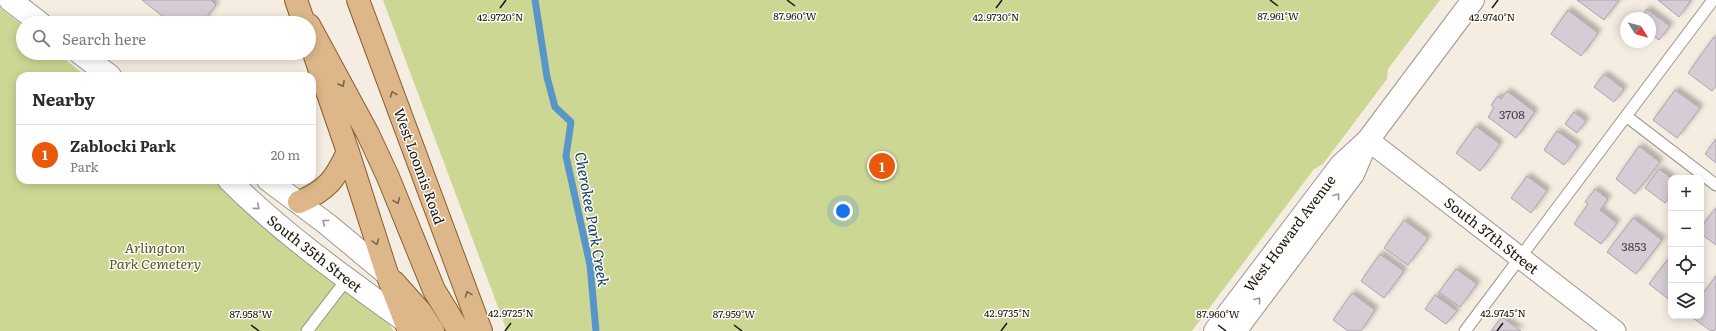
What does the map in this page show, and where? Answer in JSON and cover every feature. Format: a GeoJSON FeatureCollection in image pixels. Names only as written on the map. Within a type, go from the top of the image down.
{"type":"FeatureCollection","features":[{"type":"Feature","properties":{"kind":"main road","name":"West Loomis Road"},"geometry":{"type":"LineString","coordinates":[[358,0],[481,331]]}},
{"type":"Feature","properties":{"kind":"main road"},"geometry":{"type":"LineString","coordinates":[[316,39],[368,134],[388,177],[434,290],[459,331]]}},
{"type":"Feature","properties":{"kind":"main road"},"geometry":{"type":"LineString","coordinates":[[316,59],[348,152],[387,274],[407,326]]}},
{"type":"Feature","properties":{"kind":"main road"},"geometry":{"type":"LineString","coordinates":[[300,202],[325,188],[338,173],[348,152]]}},
{"type":"Feature","properties":{"kind":"main road"},"geometry":{"type":"LineString","coordinates":[[387,274],[420,310],[433,331]]}},
{"type":"Feature","properties":{"kind":"street"},"geometry":{"type":"LineString","coordinates":[[10,0],[31,16]]}},
{"type":"Feature","properties":{"kind":"street","name":"West Howard Avenue"},"geometry":{"type":"LineString","coordinates":[[1215,331],[1340,165],[1368,140],[1473,0]]}},
{"type":"Feature","properties":{"kind":"street"},"geometry":{"type":"LineString","coordinates":[[89,60],[105,72]]}},
{"type":"Feature","properties":{"kind":"street","name":"West Howard Avenue"},"geometry":{"type":"LineString","coordinates":[[1235,331],[1353,174],[1368,140]]}},
{"type":"Feature","properties":{"kind":"street","name":"South 37th Street"},"geometry":{"type":"LineString","coordinates":[[1368,140],[1615,331]]}},
{"type":"Feature","properties":{"kind":"street","name":"South 35th Street"},"geometry":{"type":"LineString","coordinates":[[233,184],[257,208],[407,326]]}},
{"type":"Feature","properties":{"kind":"street","name":"South 35th Street"},"geometry":{"type":"LineString","coordinates":[[274,184],[328,224],[387,274]]}},
{"type":"Feature","properties":{"kind":"lane"},"geometry":{"type":"LineString","coordinates":[[1465,331],[1713,0]]}},
{"type":"Feature","properties":{"kind":"lane"},"geometry":{"type":"LineString","coordinates":[[1626,116],[1716,185]]}},
{"type":"Feature","properties":{"kind":"lane"},"geometry":{"type":"LineString","coordinates":[[307,331],[347,279]]}},
{"type":"Feature","properties":{"kind":"green space"},"geometry":{"type":"Polygon","coordinates":[[[383,0],[1440,0],[1388,69],[1387,79],[1323,164],[1314,169],[1192,331],[507,331],[383,0]]]}},
{"type":"Feature","properties":{"kind":"green space","name":"Arlington Park Cemetery"},"geometry":{"type":"Polygon","coordinates":[[[0,8],[16,21],[16,60],[66,60],[81,72],[16,72],[16,184],[220,184],[258,218],[385,318],[394,331],[0,331],[0,8]]]}},
{"type":"Feature","properties":{"kind":"building"},"geometry":{"type":"Polygon","coordinates":[[[142,0],[213,0],[212,1],[216,5],[207,16],[162,16],[142,0]]]}},
{"type":"Feature","properties":{"kind":"building"},"geometry":{"type":"Polygon","coordinates":[[[1577,0],[1619,0],[1604,20],[1577,0]]]}},
{"type":"Feature","properties":{"kind":"building"},"geometry":{"type":"Polygon","coordinates":[[[1658,0],[1691,0],[1679,17],[1658,0]]]}},
{"type":"Feature","properties":{"kind":"building"},"geometry":{"type":"Polygon","coordinates":[[[1568,10],[1598,33],[1581,56],[1551,34],[1568,10]]]}},
{"type":"Feature","properties":{"kind":"building"},"geometry":{"type":"Polygon","coordinates":[[[1656,16],[1670,26],[1659,40],[1656,38],[1656,16]]]}},
{"type":"Feature","properties":{"kind":"building"},"geometry":{"type":"Polygon","coordinates":[[[1714,37],[1716,39],[1716,86],[1712,91],[1688,73],[1714,37]]]}},
{"type":"Feature","properties":{"kind":"building"},"geometry":{"type":"Polygon","coordinates":[[[1604,74],[1624,89],[1614,102],[1594,87],[1604,74]]]}},
{"type":"Feature","properties":{"kind":"building"},"geometry":{"type":"Polygon","coordinates":[[[1675,90],[1700,108],[1677,138],[1653,120],[1675,90]]]}},
{"type":"Feature","properties":{"kind":"building"},"geometry":{"type":"Polygon","coordinates":[[[1507,91],[1535,112],[1516,138],[1488,117],[1494,108],[1491,105],[1498,96],[1501,99],[1507,91]]]}},
{"type":"Feature","properties":{"kind":"building"},"geometry":{"type":"Polygon","coordinates":[[[1574,112],[1586,121],[1577,133],[1565,124],[1574,112]]]}},
{"type":"Feature","properties":{"kind":"building"},"geometry":{"type":"Polygon","coordinates":[[[1476,126],[1500,144],[1480,171],[1456,153],[1476,126]]]}},
{"type":"Feature","properties":{"kind":"building"},"geometry":{"type":"Polygon","coordinates":[[[1557,131],[1578,146],[1564,165],[1544,150],[1557,131]]]}},
{"type":"Feature","properties":{"kind":"building"},"geometry":{"type":"Polygon","coordinates":[[[1716,139],[1716,163],[1705,154],[1716,139]]]}},
{"type":"Feature","properties":{"kind":"building"},"geometry":{"type":"Polygon","coordinates":[[[1639,146],[1660,162],[1635,194],[1616,179],[1639,146]]]}},
{"type":"Feature","properties":{"kind":"building"},"geometry":{"type":"Polygon","coordinates":[[[1659,169],[1668,176],[1668,199],[1665,203],[1645,188],[1659,169]]]}},
{"type":"Feature","properties":{"kind":"building"},"geometry":{"type":"Polygon","coordinates":[[[1527,176],[1547,191],[1531,213],[1511,198],[1527,176]]]}},
{"type":"Feature","properties":{"kind":"building"},"geometry":{"type":"Polygon","coordinates":[[[1595,189],[1608,199],[1600,210],[1617,223],[1601,244],[1574,224],[1588,204],[1585,202],[1595,189]]]}},
{"type":"Feature","properties":{"kind":"building"},"geometry":{"type":"Polygon","coordinates":[[[1716,209],[1716,245],[1704,236],[1704,223],[1716,209]]]}},
{"type":"Feature","properties":{"kind":"building"},"geometry":{"type":"Polygon","coordinates":[[[1633,218],[1662,240],[1636,274],[1607,252],[1633,218]]]}},
{"type":"Feature","properties":{"kind":"building"},"geometry":{"type":"Polygon","coordinates":[[[1404,220],[1428,238],[1408,265],[1384,248],[1404,220]]]}},
{"type":"Feature","properties":{"kind":"building"},"geometry":{"type":"Polygon","coordinates":[[[1380,254],[1404,271],[1384,298],[1361,281],[1380,254]]]}},
{"type":"Feature","properties":{"kind":"building"},"geometry":{"type":"Polygon","coordinates":[[[1668,259],[1668,299],[1649,284],[1668,259]]]}},
{"type":"Feature","properties":{"kind":"building"},"geometry":{"type":"Polygon","coordinates":[[[1456,269],[1477,284],[1460,307],[1439,292],[1456,269]]]}},
{"type":"Feature","properties":{"kind":"building"},"geometry":{"type":"Polygon","coordinates":[[[1716,276],[1716,328],[1714,331],[1711,331],[1694,319],[1704,319],[1704,292],[1716,276]]]}},
{"type":"Feature","properties":{"kind":"building"},"geometry":{"type":"Polygon","coordinates":[[[1352,293],[1375,310],[1361,331],[1348,331],[1333,320],[1352,293]]]}},
{"type":"Feature","properties":{"kind":"building"},"geometry":{"type":"Polygon","coordinates":[[[1435,295],[1457,311],[1446,324],[1425,309],[1435,295]]]}},
{"type":"Feature","properties":{"kind":"building"},"geometry":{"type":"Polygon","coordinates":[[[1502,317],[1521,331],[1491,331],[1502,317]]]}},
{"type":"Feature","properties":{"kind":"waterway","name":"Cherokee Park Creek"},"geometry":{"type":"LineString","coordinates":[[535,0],[547,77],[555,107],[571,122],[566,156],[590,265],[596,331]]}},
{"type":"Feature","properties":{"kind":"place","name":"Zablocki Park"},"geometry":{"type":"Point","coordinates":[882,166]}}]}
